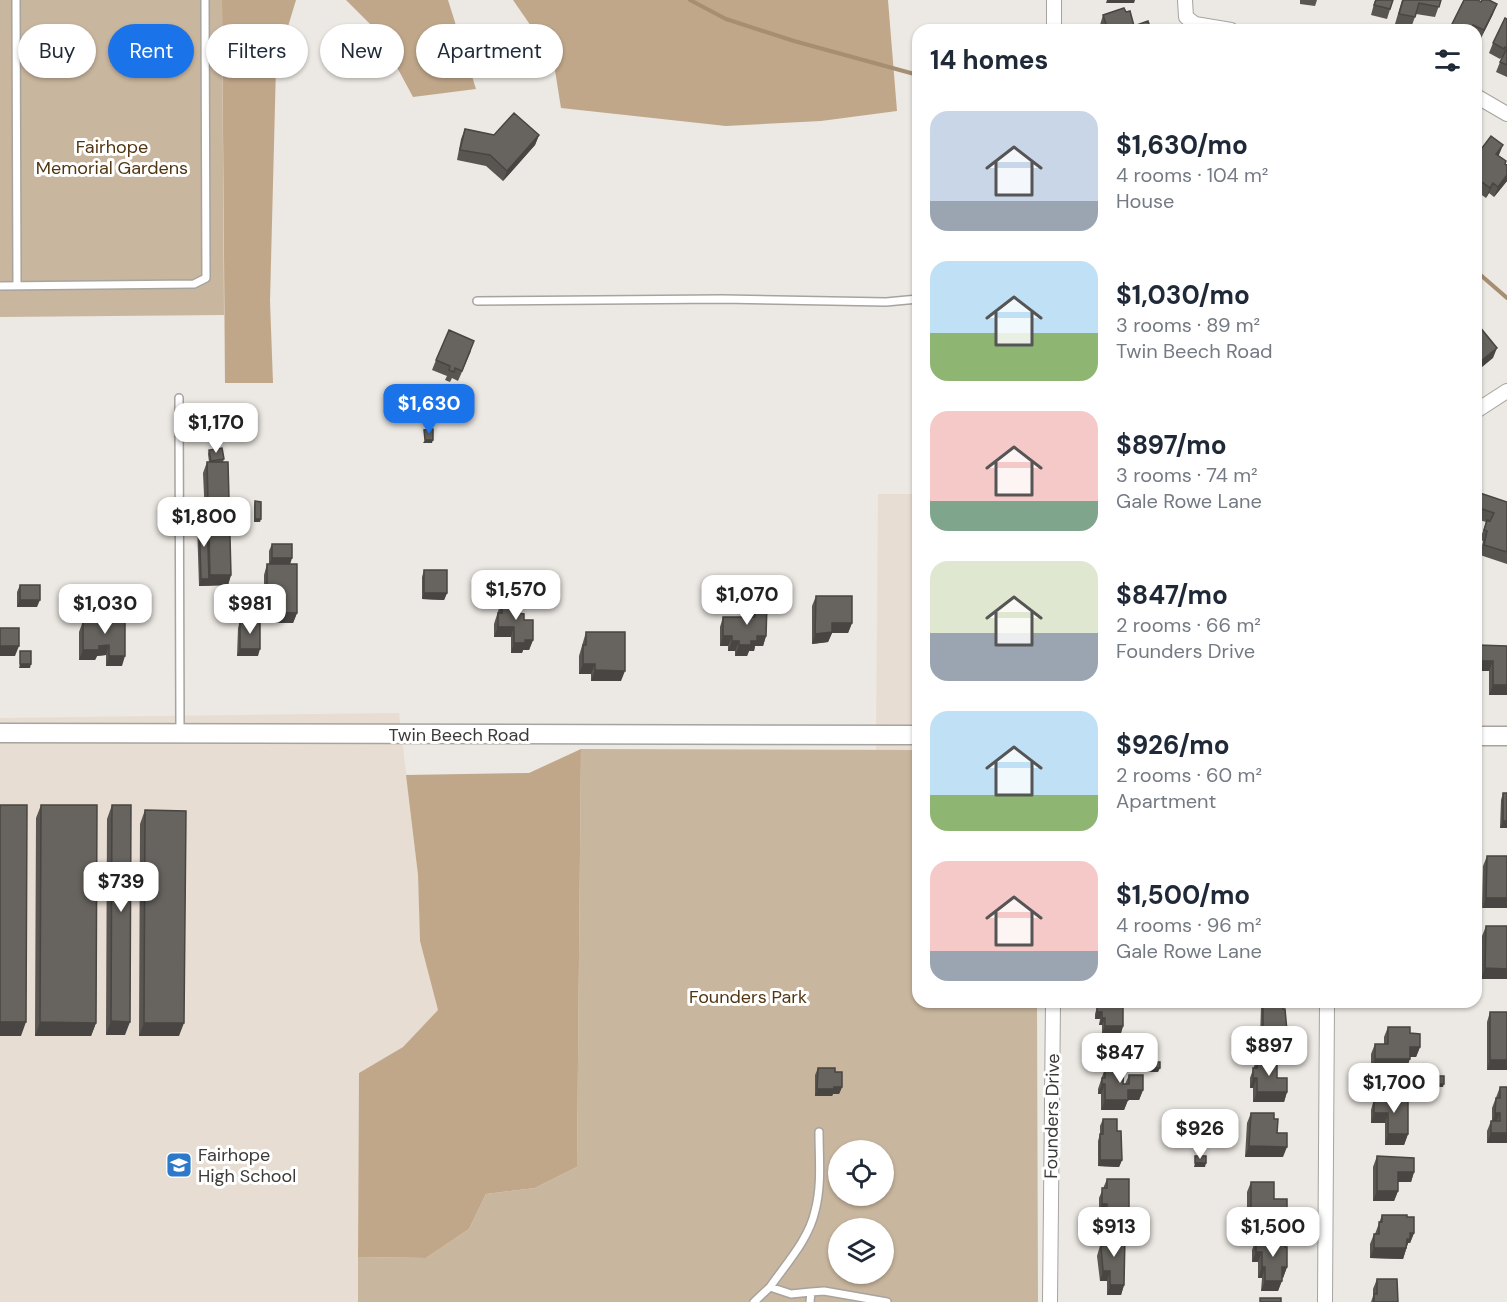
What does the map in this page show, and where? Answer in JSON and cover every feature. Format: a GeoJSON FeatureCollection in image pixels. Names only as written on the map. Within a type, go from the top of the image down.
{"type":"FeatureCollection","features":[{"type":"Feature","properties":{"kind":"street"},"geometry":{"type":"LineString","coordinates":[[1054,0],[1054,24]]}},
{"type":"Feature","properties":{"kind":"street"},"geometry":{"type":"LineString","coordinates":[[1185,0],[1186,17],[1196,24]]}},
{"type":"Feature","properties":{"kind":"street"},"geometry":{"type":"LineString","coordinates":[[1482,99],[1507,114]]}},
{"type":"Feature","properties":{"kind":"street"},"geometry":{"type":"LineString","coordinates":[[1482,407],[1507,390]]}},
{"type":"Feature","properties":{"kind":"street","name":"Twin Beech Road"},"geometry":{"type":"LineString","coordinates":[[0,734],[912,735]]}},
{"type":"Feature","properties":{"kind":"street"},"geometry":{"type":"LineString","coordinates":[[1482,736],[1507,736]]}},
{"type":"Feature","properties":{"kind":"street","name":"Founders Drive"},"geometry":{"type":"LineString","coordinates":[[1050,1302],[1053,1008]]}},
{"type":"Feature","properties":{"kind":"street"},"geometry":{"type":"LineString","coordinates":[[1325,1302],[1327,1008]]}},
{"type":"Feature","properties":{"kind":"lane"},"geometry":{"type":"LineString","coordinates":[[16,0],[17,286]]}},
{"type":"Feature","properties":{"kind":"lane"},"geometry":{"type":"LineString","coordinates":[[0,286],[194,284],[206,278],[205,0]]}},
{"type":"Feature","properties":{"kind":"lane"},"geometry":{"type":"LineString","coordinates":[[477,301],[722,299],[886,302],[912,300]]}},
{"type":"Feature","properties":{"kind":"lane"},"geometry":{"type":"LineString","coordinates":[[179,398],[180,734]]}},
{"type":"Feature","properties":{"kind":"lane"},"geometry":{"type":"LineString","coordinates":[[754,1302],[770,1287],[807,1233],[815,1212],[820,1185],[819,1132]]}},
{"type":"Feature","properties":{"kind":"lane"},"geometry":{"type":"LineString","coordinates":[[770,1287],[791,1293],[824,1292],[887,1302]]}},
{"type":"Feature","properties":{"kind":"lane"},"geometry":{"type":"LineString","coordinates":[[810,1302],[811,1292]]}},
{"type":"Feature","properties":{"kind":"shaded area"},"geometry":{"type":"Polygon","coordinates":[[[222,0],[296,0],[289,24],[222,24],[222,0]]]}},
{"type":"Feature","properties":{"kind":"shaded area"},"geometry":{"type":"Polygon","coordinates":[[[346,0],[448,0],[456,24],[416,24],[416,78],[473,78],[476,89],[413,97],[403,78],[404,24],[370,24],[346,0]]]}},
{"type":"Feature","properties":{"kind":"shaded area"},"geometry":{"type":"Polygon","coordinates":[[[513,0],[888,0],[897,111],[821,121],[726,126],[561,108],[556,78],[563,78],[563,24],[530,24],[513,0]]]}},
{"type":"Feature","properties":{"kind":"shaded area"},"geometry":{"type":"Polygon","coordinates":[[[223,78],[276,78],[270,301],[273,383],[225,383],[223,78]]]}},
{"type":"Feature","properties":{"kind":"shaded area"},"geometry":{"type":"Polygon","coordinates":[[[878,494],[912,494],[912,750],[876,750],[878,494]]]}},
{"type":"Feature","properties":{"kind":"shaded area"},"geometry":{"type":"Polygon","coordinates":[[[399,713],[418,875],[420,941],[438,1010],[403,1047],[359,1073],[358,1302],[0,1302],[0,718],[399,713]]]}},
{"type":"Feature","properties":{"kind":"shaded area"},"geometry":{"type":"Polygon","coordinates":[[[581,749],[577,1167],[535,1188],[486,1194],[469,1229],[426,1258],[358,1257],[359,1073],[403,1047],[438,1010],[420,941],[418,875],[406,775],[529,773],[581,749]]]}},
{"type":"Feature","properties":{"kind":"green space","name":"Fairhope Memorial Gardens"},"geometry":{"type":"Polygon","coordinates":[[[0,0],[222,0],[222,24],[206,24],[206,78],[222,78],[224,315],[0,317],[0,0]]]}},
{"type":"Feature","properties":{"kind":"green space","name":"Founders Park"},"geometry":{"type":"Polygon","coordinates":[[[581,749],[912,750],[912,1008],[1037,1008],[1038,1302],[358,1302],[358,1257],[426,1258],[469,1229],[486,1194],[535,1188],[577,1167],[581,749]]]}},
{"type":"Feature","properties":{"kind":"building"},"geometry":{"type":"Polygon","coordinates":[[[1376,0],[1393,0],[1390,9],[1374,5],[1376,0]]]}},
{"type":"Feature","properties":{"kind":"building"},"geometry":{"type":"Polygon","coordinates":[[[1403,0],[1441,0],[1439,7],[1419,3],[1415,17],[1399,14],[1403,0]]]}},
{"type":"Feature","properties":{"kind":"building"},"geometry":{"type":"Polygon","coordinates":[[[1464,0],[1481,2],[1489,0],[1497,4],[1484,30],[1482,24],[1452,24],[1464,0]]]}},
{"type":"Feature","properties":{"kind":"building"},"geometry":{"type":"Polygon","coordinates":[[[1124,8],[1126,12],[1130,11],[1133,24],[1106,24],[1103,15],[1124,8]]]}},
{"type":"Feature","properties":{"kind":"building"},"geometry":{"type":"Polygon","coordinates":[[[1505,18],[1507,19],[1507,48],[1504,49],[1493,43],[1505,18]]]}},
{"type":"Feature","properties":{"kind":"building"},"geometry":{"type":"Polygon","coordinates":[[[1507,48],[1507,65],[1500,62],[1507,48]]]}},
{"type":"Feature","properties":{"kind":"building"},"geometry":{"type":"Polygon","coordinates":[[[514,113],[539,135],[507,171],[490,155],[460,150],[465,129],[494,135],[514,113]]]}},
{"type":"Feature","properties":{"kind":"building"},"geometry":{"type":"Polygon","coordinates":[[[1491,136],[1503,145],[1496,154],[1506,161],[1507,175],[1498,187],[1493,183],[1490,188],[1482,182],[1482,148],[1491,136]]]}},
{"type":"Feature","properties":{"kind":"building"},"geometry":{"type":"Polygon","coordinates":[[[449,330],[474,341],[462,371],[455,368],[454,372],[449,370],[450,366],[436,360],[449,330]]]}},
{"type":"Feature","properties":{"kind":"building"},"geometry":{"type":"Polygon","coordinates":[[[1482,330],[1497,348],[1482,360],[1482,330]]]}},
{"type":"Feature","properties":{"kind":"building"},"geometry":{"type":"Polygon","coordinates":[[[433,429],[433,440],[425,440],[424,430],[433,429]]]}},
{"type":"Feature","properties":{"kind":"building"},"geometry":{"type":"Polygon","coordinates":[[[222,448],[224,459],[211,461],[209,450],[222,448]]]}},
{"type":"Feature","properties":{"kind":"building"},"geometry":{"type":"Polygon","coordinates":[[[207,462],[228,462],[231,575],[210,575],[207,462]]]}},
{"type":"Feature","properties":{"kind":"building"},"geometry":{"type":"Polygon","coordinates":[[[1482,494],[1507,502],[1507,552],[1484,545],[1487,520],[1490,521],[1494,513],[1482,509],[1482,494]]]}},
{"type":"Feature","properties":{"kind":"building"},"geometry":{"type":"Polygon","coordinates":[[[255,501],[261,502],[261,519],[255,519],[255,501]]]}},
{"type":"Feature","properties":{"kind":"building"},"geometry":{"type":"Polygon","coordinates":[[[199,516],[207,516],[209,579],[201,579],[199,516]]]}},
{"type":"Feature","properties":{"kind":"building"},"geometry":{"type":"Polygon","coordinates":[[[272,544],[292,544],[292,558],[272,558],[272,544]]]}},
{"type":"Feature","properties":{"kind":"building"},"geometry":{"type":"Polygon","coordinates":[[[267,564],[297,564],[297,613],[267,612],[267,564]]]}},
{"type":"Feature","properties":{"kind":"building"},"geometry":{"type":"Polygon","coordinates":[[[424,570],[447,570],[447,593],[424,593],[424,570]]]}},
{"type":"Feature","properties":{"kind":"building"},"geometry":{"type":"Polygon","coordinates":[[[20,585],[40,585],[40,600],[20,600],[20,585]]]}},
{"type":"Feature","properties":{"kind":"building"},"geometry":{"type":"Polygon","coordinates":[[[775,589],[783,589],[783,599],[775,599],[775,589]]]}},
{"type":"Feature","properties":{"kind":"building"},"geometry":{"type":"Polygon","coordinates":[[[816,596],[852,596],[852,623],[832,623],[832,632],[815,634],[816,596]]]}},
{"type":"Feature","properties":{"kind":"building"},"geometry":{"type":"Polygon","coordinates":[[[502,599],[517,599],[517,613],[524,614],[524,620],[533,620],[533,640],[514,643],[514,627],[498,627],[498,613],[502,613],[502,599]]]}},
{"type":"Feature","properties":{"kind":"building"},"geometry":{"type":"Polygon","coordinates":[[[750,604],[767,604],[766,636],[757,636],[757,641],[751,641],[751,645],[739,645],[739,641],[732,641],[732,636],[723,636],[723,617],[755,617],[755,614],[750,614],[750,604]]]}},
{"type":"Feature","properties":{"kind":"building"},"geometry":{"type":"Polygon","coordinates":[[[92,613],[106,613],[106,618],[125,621],[125,656],[109,656],[109,645],[99,646],[99,650],[83,650],[83,621],[92,621],[92,613]]]}},
{"type":"Feature","properties":{"kind":"building"},"geometry":{"type":"Polygon","coordinates":[[[240,621],[260,621],[260,649],[240,649],[240,621]]]}},
{"type":"Feature","properties":{"kind":"building"},"geometry":{"type":"Polygon","coordinates":[[[0,628],[19,628],[19,646],[1,646],[0,649],[0,628]]]}},
{"type":"Feature","properties":{"kind":"building"},"geometry":{"type":"Polygon","coordinates":[[[586,632],[625,632],[625,671],[595,670],[595,664],[583,664],[586,632]]]}},
{"type":"Feature","properties":{"kind":"building"},"geometry":{"type":"Polygon","coordinates":[[[1482,645],[1507,646],[1507,685],[1493,685],[1493,661],[1482,661],[1482,645]]]}},
{"type":"Feature","properties":{"kind":"building"},"geometry":{"type":"Polygon","coordinates":[[[20,651],[31,651],[31,664],[20,664],[20,651]]]}},
{"type":"Feature","properties":{"kind":"building"},"geometry":{"type":"Polygon","coordinates":[[[1503,793],[1507,793],[1507,821],[1503,821],[1503,793]]]}},
{"type":"Feature","properties":{"kind":"building"},"geometry":{"type":"Polygon","coordinates":[[[0,805],[27,805],[26,1022],[0,1022],[0,805]]]}},
{"type":"Feature","properties":{"kind":"building"},"geometry":{"type":"Polygon","coordinates":[[[41,805],[97,805],[96,1023],[40,1022],[41,805]]]}},
{"type":"Feature","properties":{"kind":"building"},"geometry":{"type":"Polygon","coordinates":[[[112,805],[131,805],[130,1022],[111,1021],[112,805]]]}},
{"type":"Feature","properties":{"kind":"building"},"geometry":{"type":"Polygon","coordinates":[[[145,810],[186,811],[184,1023],[144,1023],[145,810]]]}},
{"type":"Feature","properties":{"kind":"building"},"geometry":{"type":"Polygon","coordinates":[[[1487,856],[1507,856],[1507,898],[1486,898],[1487,856]]]}},
{"type":"Feature","properties":{"kind":"building"},"geometry":{"type":"Polygon","coordinates":[[[1486,926],[1507,926],[1507,969],[1485,968],[1486,926]]]}},
{"type":"Feature","properties":{"kind":"building"},"geometry":{"type":"Polygon","coordinates":[[[1097,1008],[1123,1008],[1123,1026],[1105,1026],[1102,1012],[1097,1012],[1097,1008]]]}},
{"type":"Feature","properties":{"kind":"building"},"geometry":{"type":"Polygon","coordinates":[[[1263,1008],[1285,1009],[1287,1031],[1263,1031],[1263,1008]]]}},
{"type":"Feature","properties":{"kind":"building"},"geometry":{"type":"Polygon","coordinates":[[[1490,1012],[1507,1012],[1507,1060],[1490,1060],[1490,1012]]]}},
{"type":"Feature","properties":{"kind":"building"},"geometry":{"type":"Polygon","coordinates":[[[1388,1027],[1410,1027],[1410,1033],[1420,1034],[1420,1047],[1410,1047],[1410,1059],[1375,1059],[1375,1044],[1388,1044],[1388,1027]]]}},
{"type":"Feature","properties":{"kind":"building"},"geometry":{"type":"Polygon","coordinates":[[[1257,1058],[1277,1059],[1277,1078],[1287,1078],[1287,1092],[1257,1092],[1257,1078],[1253,1078],[1253,1068],[1257,1068],[1257,1058]]]}},
{"type":"Feature","properties":{"kind":"building"},"geometry":{"type":"Polygon","coordinates":[[[1147,1062],[1160,1062],[1160,1068],[1147,1068],[1147,1062]]]}},
{"type":"Feature","properties":{"kind":"building"},"geometry":{"type":"Polygon","coordinates":[[[818,1068],[835,1068],[835,1072],[842,1072],[842,1087],[817,1089],[818,1068]]]}},
{"type":"Feature","properties":{"kind":"building"},"geometry":{"type":"Polygon","coordinates":[[[1105,1068],[1124,1068],[1123,1084],[1129,1084],[1129,1075],[1143,1075],[1143,1090],[1128,1090],[1128,1100],[1105,1100],[1105,1084],[1102,1084],[1102,1078],[1105,1078],[1105,1068]]]}},
{"type":"Feature","properties":{"kind":"building"},"geometry":{"type":"Polygon","coordinates":[[[1429,1076],[1444,1076],[1444,1084],[1429,1084],[1429,1076]]]}},
{"type":"Feature","properties":{"kind":"building"},"geometry":{"type":"Polygon","coordinates":[[[1500,1087],[1507,1087],[1507,1133],[1491,1133],[1491,1121],[1500,1121],[1500,1113],[1495,1113],[1496,1098],[1500,1098],[1500,1087]]]}},
{"type":"Feature","properties":{"kind":"building"},"geometry":{"type":"Polygon","coordinates":[[[1374,1099],[1408,1099],[1408,1134],[1388,1134],[1388,1113],[1374,1113],[1374,1099]]]}},
{"type":"Feature","properties":{"kind":"building"},"geometry":{"type":"Polygon","coordinates":[[[1251,1113],[1274,1113],[1274,1119],[1278,1119],[1277,1133],[1287,1133],[1287,1147],[1249,1146],[1251,1113]]]}},
{"type":"Feature","properties":{"kind":"building"},"geometry":{"type":"Polygon","coordinates":[[[1103,1119],[1117,1119],[1117,1131],[1121,1131],[1122,1160],[1100,1160],[1100,1134],[1103,1134],[1103,1119]]]}},
{"type":"Feature","properties":{"kind":"building"},"geometry":{"type":"Polygon","coordinates":[[[1195,1156],[1206,1156],[1206,1163],[1195,1163],[1195,1156]]]}},
{"type":"Feature","properties":{"kind":"building"},"geometry":{"type":"Polygon","coordinates":[[[1377,1156],[1414,1158],[1414,1172],[1398,1172],[1398,1191],[1377,1191],[1377,1156]]]}},
{"type":"Feature","properties":{"kind":"building"},"geometry":{"type":"Polygon","coordinates":[[[1107,1179],[1129,1179],[1129,1217],[1107,1217],[1107,1204],[1102,1204],[1102,1188],[1107,1188],[1107,1179]]]}},
{"type":"Feature","properties":{"kind":"building"},"geometry":{"type":"Polygon","coordinates":[[[1251,1182],[1274,1182],[1274,1199],[1287,1199],[1287,1214],[1251,1214],[1251,1182]]]}},
{"type":"Feature","properties":{"kind":"building"},"geometry":{"type":"Polygon","coordinates":[[[1382,1215],[1414,1217],[1414,1233],[1410,1233],[1406,1248],[1374,1248],[1374,1234],[1379,1234],[1379,1222],[1382,1222],[1382,1215]]]}},
{"type":"Feature","properties":{"kind":"building"},"geometry":{"type":"Polygon","coordinates":[[[1103,1235],[1125,1236],[1124,1285],[1110,1285],[1110,1271],[1103,1271],[1101,1246],[1103,1246],[1103,1235]]]}},
{"type":"Feature","properties":{"kind":"building"},"geometry":{"type":"Polygon","coordinates":[[[1256,1239],[1285,1239],[1287,1267],[1282,1267],[1282,1281],[1265,1281],[1262,1252],[1256,1252],[1256,1239]]]}},
{"type":"Feature","properties":{"kind":"building"},"geometry":{"type":"Polygon","coordinates":[[[1377,1279],[1397,1279],[1398,1302],[1374,1302],[1374,1294],[1377,1294],[1377,1279]]]}},
{"type":"Feature","properties":{"kind":"building"},"geometry":{"type":"Polygon","coordinates":[[[1260,1298],[1281,1298],[1281,1302],[1260,1302],[1260,1298]]]}},
{"type":"Feature","properties":{"kind":"waterway"},"geometry":{"type":"LineString","coordinates":[[690,0],[726,19],[794,41],[912,73]]}},
{"type":"Feature","properties":{"kind":"waterway"},"geometry":{"type":"LineString","coordinates":[[1482,276],[1507,298]]}},
{"type":"Feature","properties":{"kind":"place","name":"Fairhope High School"},"geometry":{"type":"Point","coordinates":[179,1165]}}]}
